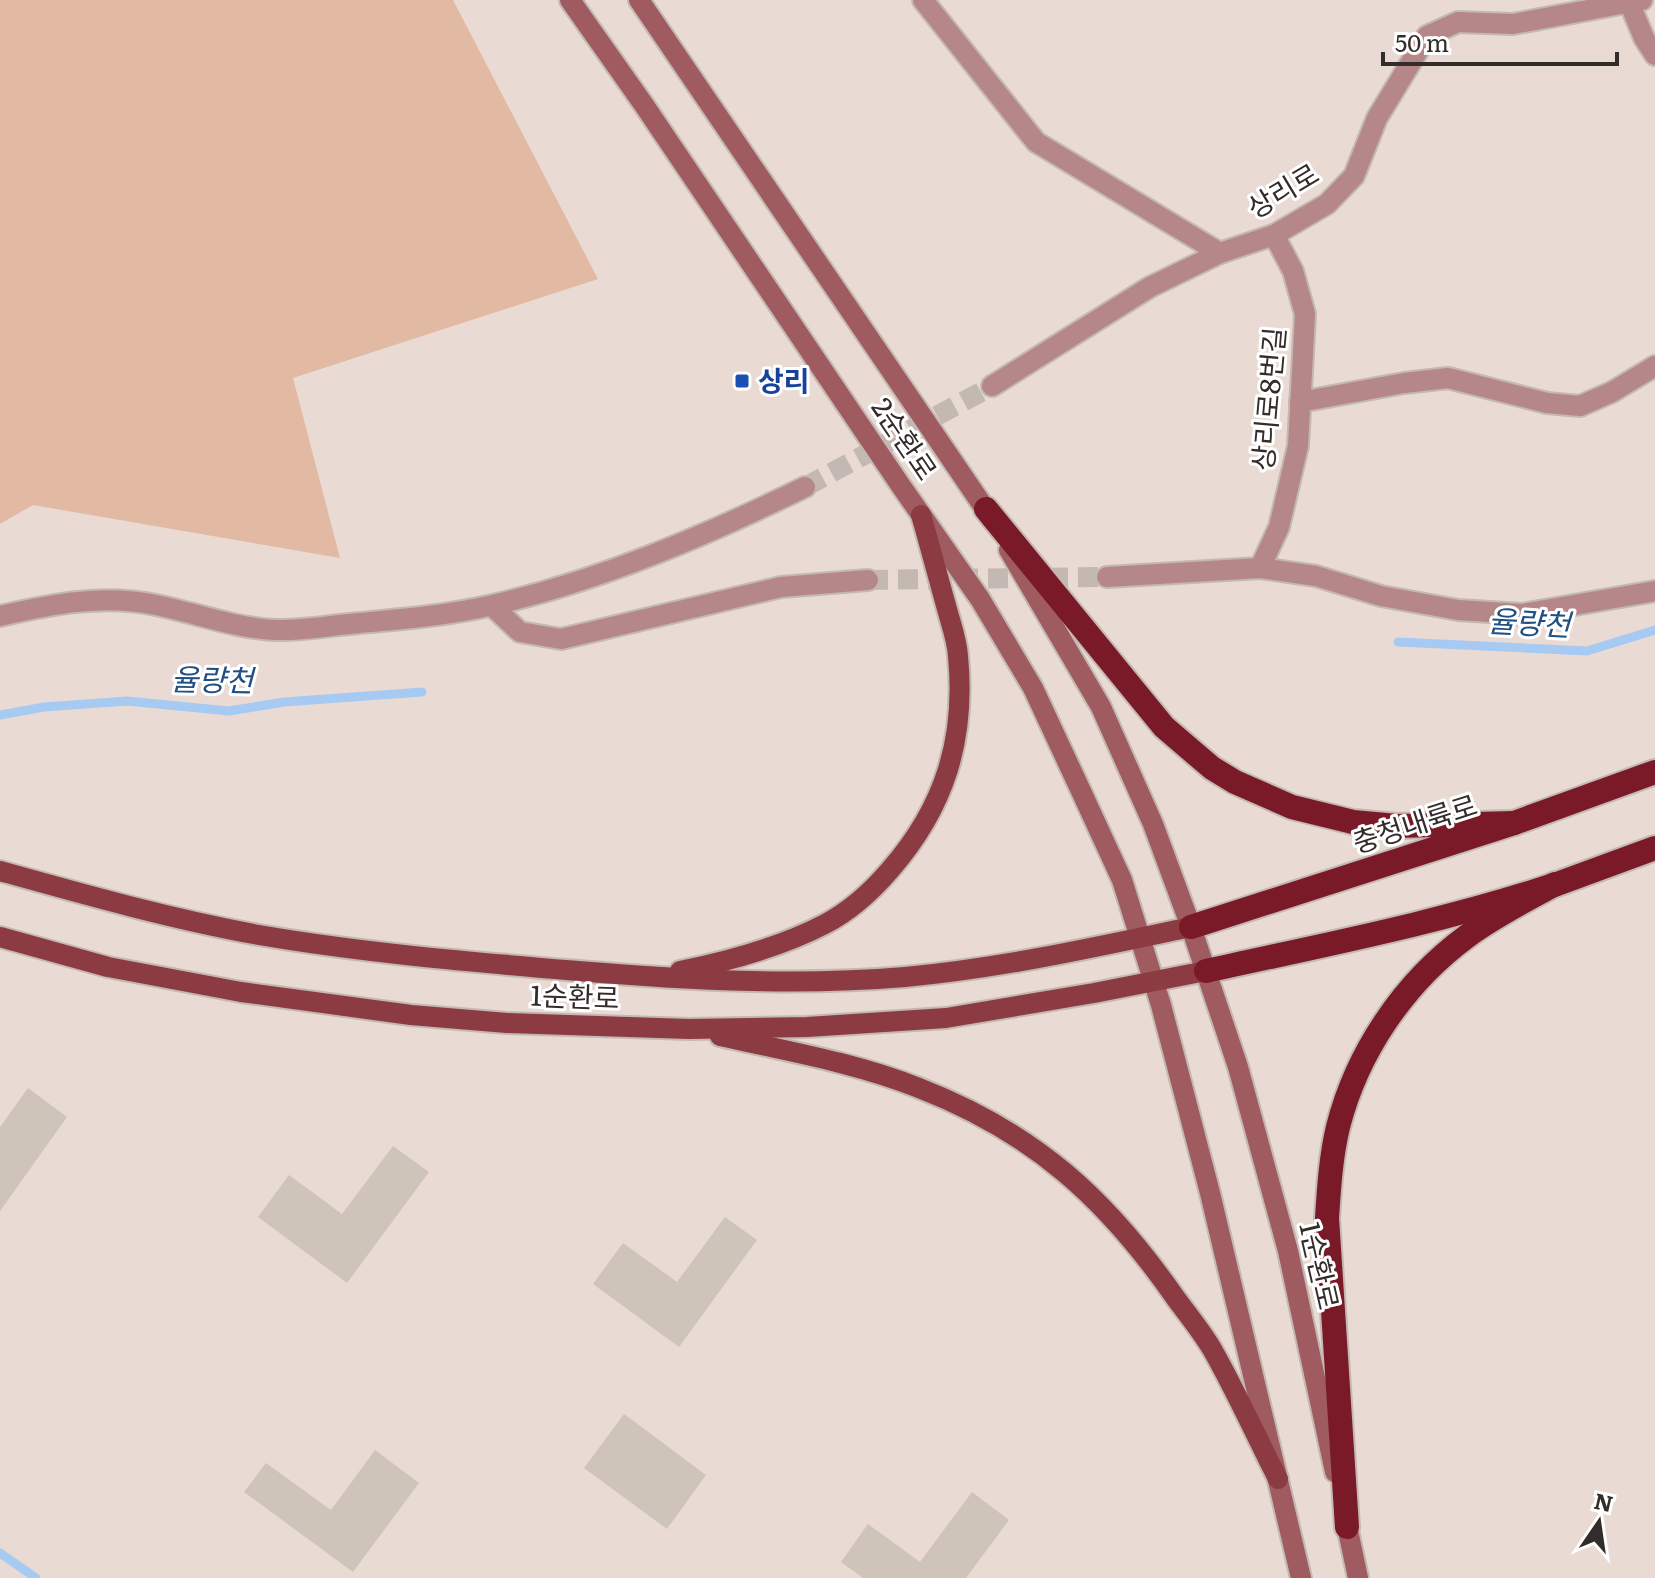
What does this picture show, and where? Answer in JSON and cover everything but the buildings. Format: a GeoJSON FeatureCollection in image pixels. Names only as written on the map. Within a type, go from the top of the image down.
{"type":"FeatureCollection","features":[{"type":"Feature","properties":{"kind":"highway"},"geometry":{"type":"LineString","coordinates":[[986,509],[1164,727],[1212,768],[1235,782],[1292,807],[1353,822],[1439,827],[1514,823]]}},
{"type":"Feature","properties":{"kind":"highway","name":"충청내륙로"},"geometry":{"type":"LineString","coordinates":[[1191,927],[1514,823],[1655,772]]}},
{"type":"Feature","properties":{"kind":"highway"},"geometry":{"type":"LineString","coordinates":[[1206,971],[1384,931],[1555,884],[1655,848]]}},
{"type":"Feature","properties":{"kind":"highway"},"geometry":{"type":"LineString","coordinates":[[1347,1527],[1327,1218],[1333,1158],[1346,1100],[1370,1045],[1410,990],[1437,962],[1502,913],[1555,884]]}},
{"type":"Feature","properties":{"kind":"main road"},"geometry":{"type":"LineString","coordinates":[[649,977],[701,967],[749,953],[795,938],[827,923],[858,902],[883,879],[927,822],[951,760],[961,707],[958,653],[921,515]]}},
{"type":"Feature","properties":{"kind":"main road","name":"1순환로"},"geometry":{"type":"LineString","coordinates":[[0,871],[135,909],[259,934],[488,963],[649,977],[789,981],[904,977],[1022,963],[1191,927]]}},
{"type":"Feature","properties":{"kind":"main road","name":"1순환로"},"geometry":{"type":"LineString","coordinates":[[0,937],[137,972],[241,992],[380,1011],[507,1023],[689,1029],[807,1027],[946,1018],[1206,971]]}},
{"type":"Feature","properties":{"kind":"main road"},"geometry":{"type":"LineString","coordinates":[[689,1029],[860,1069],[916,1087],[993,1123],[1036,1148],[1100,1203],[1138,1245],[1211,1348],[1278,1479]]}},
{"type":"Feature","properties":{"kind":"street","name":"2순환로"},"geometry":{"type":"LineString","coordinates":[[570,0],[980,599],[1033,688],[1122,880],[1140,938]]}},
{"type":"Feature","properties":{"kind":"street","name":"2순환로"},"geometry":{"type":"LineString","coordinates":[[639,0],[986,509],[1101,707],[1153,824],[1191,927]]}},
{"type":"Feature","properties":{"kind":"street"},"geometry":{"type":"LineString","coordinates":[[923,0],[1036,142],[1220,253]]}},
{"type":"Feature","properties":{"kind":"street"},"geometry":{"type":"LineString","coordinates":[[1622,2],[1655,55]]}},
{"type":"Feature","properties":{"kind":"street","name":"상리로"},"geometry":{"type":"LineString","coordinates":[[992,386],[1150,287],[1220,253],[1274,235],[1327,204],[1354,176],[1377,118],[1427,36],[1458,22],[1513,24],[1622,2]]}},
{"type":"Feature","properties":{"kind":"street","name":"상리로8번길"},"geometry":{"type":"LineString","coordinates":[[1260,568],[1279,527],[1298,446],[1305,314],[1293,271],[1274,235]]}},
{"type":"Feature","properties":{"kind":"street"},"geometry":{"type":"LineString","coordinates":[[1300,402],[1448,378],[1547,403],[1580,406],[1612,392],[1655,366]]}},
{"type":"Feature","properties":{"kind":"street"},"geometry":{"type":"LineString","coordinates":[[0,616],[55,603],[115,599],[155,605],[225,623],[276,630],[394,620],[492,606],[621,568],[737,520],[805,487]]}},
{"type":"Feature","properties":{"kind":"street"},"geometry":{"type":"LineString","coordinates":[[1107,577],[1260,568],[1316,576],[1381,596],[1458,610],[1522,614],[1655,591]]}},
{"type":"Feature","properties":{"kind":"street"},"geometry":{"type":"LineString","coordinates":[[492,606],[520,632],[561,639],[781,587],[868,580]]}},
{"type":"Feature","properties":{"kind":"street","name":"1순환로"},"geometry":{"type":"LineString","coordinates":[[1191,927],[1238,1067],[1288,1251],[1358,1578]]}},
{"type":"Feature","properties":{"kind":"street"},"geometry":{"type":"LineString","coordinates":[[1140,938],[1210,1193],[1301,1578]]}},
{"type":"Feature","properties":{"kind":"shaded area"},"geometry":{"type":"Polygon","coordinates":[[[0,0],[453,0],[598,279],[293,378],[340,558],[33,505],[0,524],[0,0]]]}},
{"type":"Feature","properties":{"kind":"waterway","name":"율량천"},"geometry":{"type":"LineString","coordinates":[[1398,642],[1587,651],[1655,630]]}},
{"type":"Feature","properties":{"kind":"waterway","name":"율량천"},"geometry":{"type":"LineString","coordinates":[[0,715],[44,707],[127,701],[229,711],[284,702],[422,692]]}},
{"type":"Feature","properties":{"kind":"waterway"},"geometry":{"type":"LineString","coordinates":[[0,1553],[36,1578]]}},
{"type":"Feature","properties":{"kind":"tunnel"},"geometry":{"type":"LineString","coordinates":[[805,487],[992,386]]}},
{"type":"Feature","properties":{"kind":"tunnel"},"geometry":{"type":"LineString","coordinates":[[868,580],[1107,577]]}},
{"type":"Feature","properties":{"kind":"place","name":"상리"},"geometry":{"type":"Point","coordinates":[742,381]}}]}
